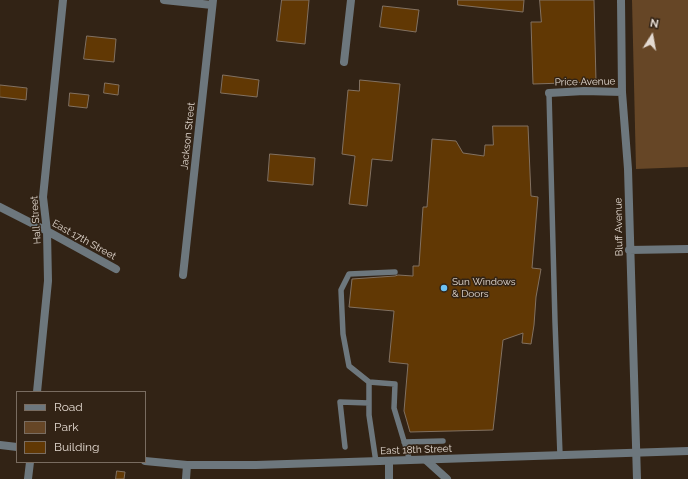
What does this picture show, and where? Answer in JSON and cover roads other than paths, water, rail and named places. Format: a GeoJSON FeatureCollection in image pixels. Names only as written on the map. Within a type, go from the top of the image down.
{"type":"FeatureCollection","features":[{"type":"Feature","properties":{"kind":"street","name":"Hall Street"},"geometry":{"type":"LineString","coordinates":[[37,391],[48,281],[47,231],[43,197],[63,0]]}},
{"type":"Feature","properties":{"kind":"street"},"geometry":{"type":"LineString","coordinates":[[164,0],[213,3]]}},
{"type":"Feature","properties":{"kind":"street"},"geometry":{"type":"LineString","coordinates":[[344,62],[350,0]]}},
{"type":"Feature","properties":{"kind":"street","name":"Bluff Avenue"},"geometry":{"type":"LineString","coordinates":[[621,0],[622,92],[628,169],[629,250],[634,356],[637,479]]}},
{"type":"Feature","properties":{"kind":"street","name":"Jackson Street"},"geometry":{"type":"LineString","coordinates":[[183,275],[213,3]]}},
{"type":"Feature","properties":{"kind":"street","name":"Price Avenue"},"geometry":{"type":"LineString","coordinates":[[549,93],[584,91],[622,92]]}},
{"type":"Feature","properties":{"kind":"street","name":"East 17th Street"},"geometry":{"type":"LineString","coordinates":[[0,207],[116,269]]}},
{"type":"Feature","properties":{"kind":"street"},"geometry":{"type":"LineString","coordinates":[[629,250],[688,249]]}},
{"type":"Feature","properties":{"kind":"street"},"geometry":{"type":"LineString","coordinates":[[0,445],[16,447]]}},
{"type":"Feature","properties":{"kind":"street","name":"East 18th Street"},"geometry":{"type":"LineString","coordinates":[[146,461],[187,465],[256,465],[688,451]]}},
{"type":"Feature","properties":{"kind":"street"},"geometry":{"type":"LineString","coordinates":[[426,460],[447,479]]}},
{"type":"Feature","properties":{"kind":"street"},"geometry":{"type":"LineString","coordinates":[[389,461],[389,479]]}},
{"type":"Feature","properties":{"kind":"street"},"geometry":{"type":"LineString","coordinates":[[28,479],[30,463]]}},
{"type":"Feature","properties":{"kind":"street"},"geometry":{"type":"LineString","coordinates":[[186,479],[187,465]]}},
{"type":"Feature","properties":{"kind":"lane"},"geometry":{"type":"LineString","coordinates":[[549,93],[560,455]]}},
{"type":"Feature","properties":{"kind":"lane"},"geometry":{"type":"LineString","coordinates":[[395,272],[349,274],[341,290],[343,334],[349,366],[369,382],[395,384],[394,408],[410,460]]}},
{"type":"Feature","properties":{"kind":"lane"},"geometry":{"type":"LineString","coordinates":[[369,382],[369,416],[376,462]]}},
{"type":"Feature","properties":{"kind":"lane"},"geometry":{"type":"LineString","coordinates":[[345,447],[340,402],[369,403]]}},
{"type":"Feature","properties":{"kind":"lane"},"geometry":{"type":"LineString","coordinates":[[404,442],[443,441]]}},
{"type":"Feature","properties":{"kind":"place","name":"Sun Windows & Doors"},"geometry":{"type":"Point","coordinates":[444,288]}}]}
